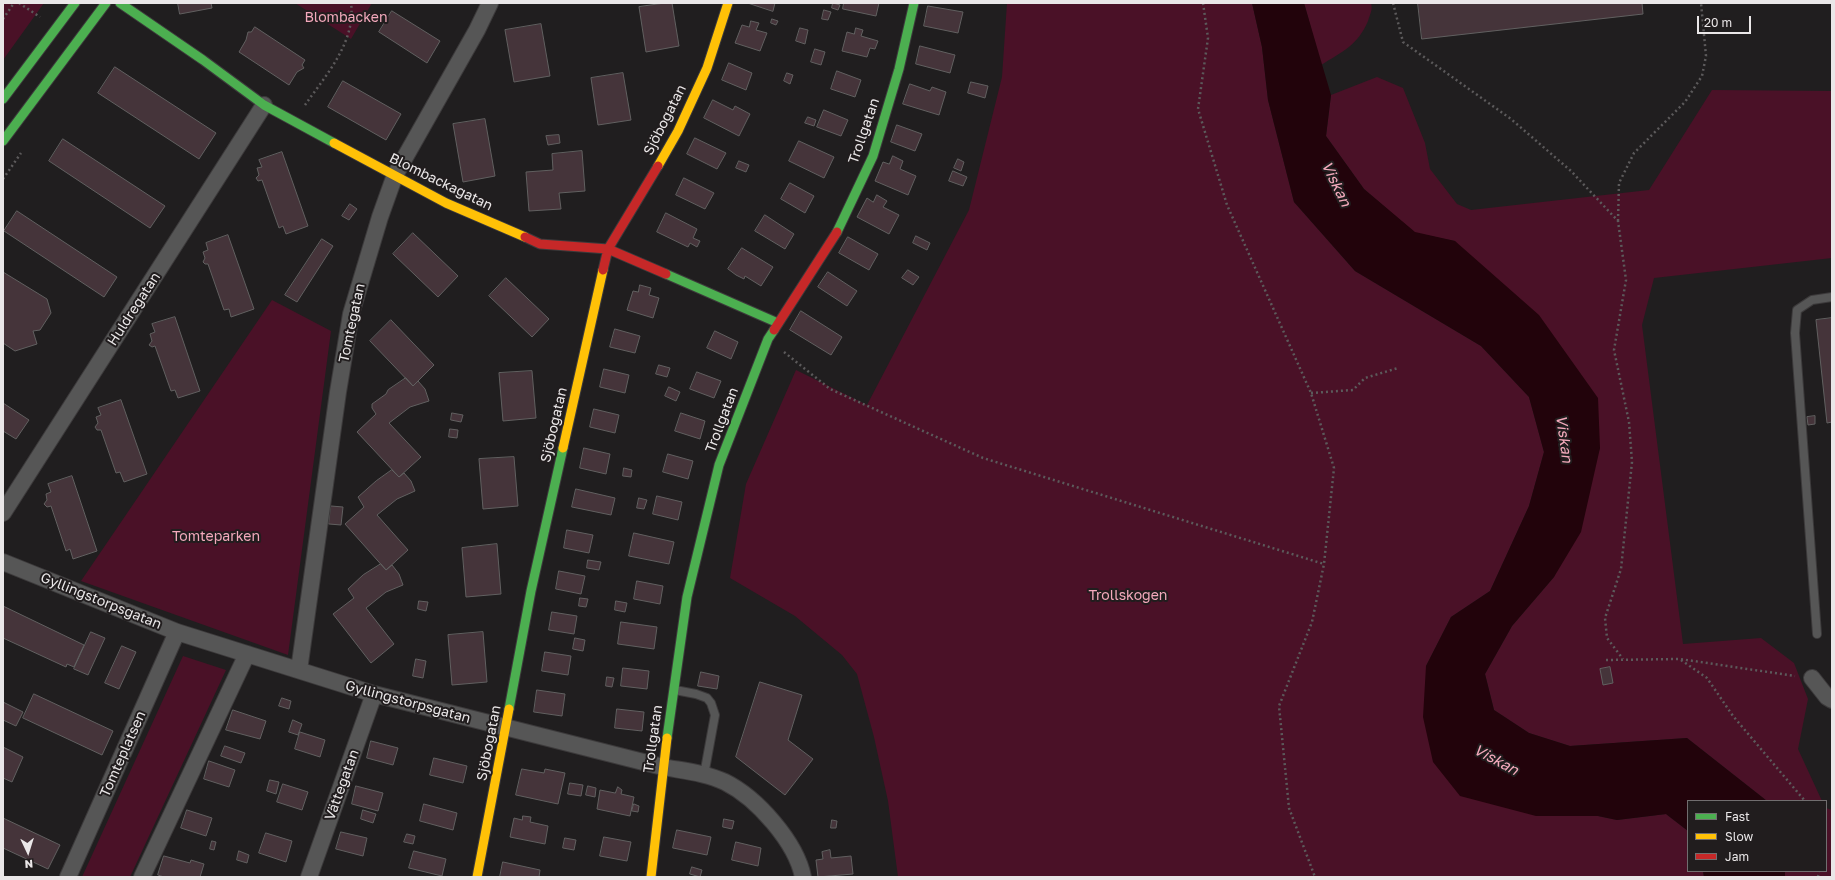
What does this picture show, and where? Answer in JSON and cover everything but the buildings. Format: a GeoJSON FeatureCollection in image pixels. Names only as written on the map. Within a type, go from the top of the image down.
{"type":"FeatureCollection","features":[{"type":"Feature","properties":{"kind":"street"},"geometry":{"type":"LineString","coordinates":[[3,99],[75,3]]}},
{"type":"Feature","properties":{"kind":"street"},"geometry":{"type":"LineString","coordinates":[[3,141],[106,3]]}},
{"type":"Feature","properties":{"kind":"street","name":"Blombackagatan"},"geometry":{"type":"LineString","coordinates":[[120,3],[203,60],[264,105],[446,203],[540,244],[608,249],[778,323]]}},
{"type":"Feature","properties":{"kind":"street","name":"Tomtegatan"},"geometry":{"type":"LineString","coordinates":[[299,670],[338,392],[351,314],[380,217],[395,176],[477,30],[490,3]]}},
{"type":"Feature","properties":{"kind":"street","name":"Sjöbogatan"},"geometry":{"type":"LineString","coordinates":[[476,877],[506,728],[531,591],[608,249],[678,131],[707,68],[728,3]]}},
{"type":"Feature","properties":{"kind":"street","name":"Trollgatan"},"geometry":{"type":"LineString","coordinates":[[651,877],[663,767],[687,597],[719,465],[768,339],[836,234],[873,156],[899,69],[914,3]]}},
{"type":"Feature","properties":{"kind":"street","name":"Huldregatan"},"geometry":{"type":"LineString","coordinates":[[3,513],[264,105]]}},
{"type":"Feature","properties":{"kind":"street","name":"Gyllingstorpsgatan"},"geometry":{"type":"LineString","coordinates":[[3,562],[178,632],[374,694],[663,767],[704,775],[726,782],[757,804],[785,837],[802,877]]}},
{"type":"Feature","properties":{"kind":"street","name":"Tomteplatsen"},"geometry":{"type":"LineString","coordinates":[[68,877],[178,632]]}},
{"type":"Feature","properties":{"kind":"street"},"geometry":{"type":"LineString","coordinates":[[142,877],[247,654]]}},
{"type":"Feature","properties":{"kind":"street"},"geometry":{"type":"LineString","coordinates":[[1812,678],[1827,697],[1832,700]]}},
{"type":"Feature","properties":{"kind":"street","name":"Vättegatan"},"geometry":{"type":"LineString","coordinates":[[309,877],[374,694]]}},
{"type":"Feature","properties":{"kind":"lane"},"geometry":{"type":"LineString","coordinates":[[1818,634],[1795,333],[1797,310],[1812,300],[1832,297]]}},
{"type":"Feature","properties":{"kind":"lane"},"geometry":{"type":"LineString","coordinates":[[674,690],[696,694],[707,698],[712,703],[716,716],[704,775]]}},
{"type":"Feature","properties":{"kind":"path"},"geometry":{"type":"LineString","coordinates":[[3,19],[14,3]]}},
{"type":"Feature","properties":{"kind":"path"},"geometry":{"type":"LineString","coordinates":[[19,3],[42,18]]}},
{"type":"Feature","properties":{"kind":"path"},"geometry":{"type":"LineString","coordinates":[[295,121],[340,52],[350,33],[352,21],[351,3]]}},
{"type":"Feature","properties":{"kind":"path"},"geometry":{"type":"LineString","coordinates":[[1203,3],[1208,38],[1198,109],[1227,205],[1311,393],[1334,468],[1324,564],[1312,622],[1279,706],[1289,808],[1315,877]]}},
{"type":"Feature","properties":{"kind":"path"},"geometry":{"type":"LineString","coordinates":[[1393,3],[1403,42],[1511,119],[1571,171],[1618,221]]}},
{"type":"Feature","properties":{"kind":"path"},"geometry":{"type":"LineString","coordinates":[[1623,659],[1607,638],[1606,618],[1621,570],[1632,462],[1629,422],[1614,350],[1626,280],[1618,221],[1619,183],[1634,153],[1685,102],[1702,76],[1706,56],[1701,3]]}},
{"type":"Feature","properties":{"kind":"path"},"geometry":{"type":"LineString","coordinates":[[768,339],[830,389],[982,458],[1324,564]]}},
{"type":"Feature","properties":{"kind":"path"},"geometry":{"type":"LineString","coordinates":[[1311,393],[1353,390],[1365,378],[1398,368]]}},
{"type":"Feature","properties":{"kind":"path"},"geometry":{"type":"LineString","coordinates":[[1680,659],[1707,678],[1733,716],[1804,800]]}},
{"type":"Feature","properties":{"kind":"path"},"geometry":{"type":"LineString","coordinates":[[1606,660],[1680,659],[1812,678]]}},
{"type":"Feature","properties":{"kind":"green space"},"geometry":{"type":"Polygon","coordinates":[[[3,3],[44,3],[3,60],[3,3]]]}},
{"type":"Feature","properties":{"kind":"green space","name":"Blombacken"},"geometry":{"type":"Polygon","coordinates":[[[295,3],[372,3],[351,39],[295,3]]]}},
{"type":"Feature","properties":{"kind":"green space","name":"Trollskogen"},"geometry":{"type":"Polygon","coordinates":[[[1007,3],[1252,3],[1262,47],[1268,100],[1294,202],[1355,271],[1481,346],[1529,397],[1544,452],[1529,506],[1490,591],[1451,617],[1426,666],[1598,816],[1617,820],[1666,814],[1687,830],[1687,872],[1703,872],[1704,877],[898,877],[888,801],[874,737],[857,674],[842,655],[795,616],[730,578],[746,484],[796,370],[867,405],[969,210],[1002,77],[1007,3]]]}},
{"type":"Feature","properties":{"kind":"green space"},"geometry":{"type":"Polygon","coordinates":[[[1304,3],[1371,3],[1372,8],[1364,29],[1354,42],[1342,52],[1321,65],[1304,3]]]}},
{"type":"Feature","properties":{"kind":"green space"},"geometry":{"type":"Polygon","coordinates":[[[1377,77],[1403,88],[1425,143],[1430,169],[1457,204],[1471,210],[1649,190],[1712,90],[1832,91],[1832,258],[1654,278],[1642,325],[1683,644],[1761,638],[1794,663],[1808,699],[1798,749],[1822,800],[1766,800],[1687,738],[1570,746],[1529,733],[1494,710],[1485,674],[1512,626],[1554,577],[1600,448],[1455,241],[1415,233],[1364,189],[1326,136],[1331,95],[1377,77]]]}},
{"type":"Feature","properties":{"kind":"green space","name":"Tomteparken"},"geometry":{"type":"Polygon","coordinates":[[[272,300],[331,331],[288,655],[81,581],[272,300]]]}},
{"type":"Feature","properties":{"kind":"green space"},"geometry":{"type":"Polygon","coordinates":[[[183,656],[226,670],[130,877],[82,877],[183,656]]]}},
{"type":"Feature","properties":{"kind":"green space"},"geometry":{"type":"Polygon","coordinates":[[[1827,808],[1832,810],[1832,877],[1785,877],[1785,872],[1827,872],[1827,808]]]}},
{"type":"Feature","properties":{"kind":"water","name":"Viskan"},"geometry":{"type":"Polygon","coordinates":[[[1252,3],[1304,3],[1331,95],[1326,136],[1364,189],[1415,232],[1455,241],[1539,315],[1598,398],[1600,448],[1581,532],[1554,577],[1512,626],[1485,674],[1494,710],[1529,733],[1570,746],[1687,738],[1766,800],[1687,800],[1687,830],[1666,814],[1617,820],[1598,816],[1536,816],[1460,796],[1433,762],[1423,717],[1426,666],[1451,617],[1490,591],[1529,506],[1544,452],[1529,397],[1481,346],[1355,271],[1294,202],[1268,100],[1262,47],[1252,3]]]}},
{"type":"Feature","properties":{"kind":"water"},"geometry":{"type":"Polygon","coordinates":[[[1703,872],[1785,872],[1785,877],[1704,877],[1703,872]]]}},
{"type":"Feature","properties":{"kind":"traffic: fast"},"geometry":{"type":"LineString","coordinates":[[3,99],[75,3]]}},
{"type":"Feature","properties":{"kind":"traffic: fast"},"geometry":{"type":"LineString","coordinates":[[3,141],[106,3]]}},
{"type":"Feature","properties":{"kind":"traffic: fast"},"geometry":{"type":"LineString","coordinates":[[120,3],[203,60],[264,105],[334,143]]}},
{"type":"Feature","properties":{"kind":"traffic: fast"},"geometry":{"type":"LineString","coordinates":[[837,232],[873,156],[899,69],[914,3]]}},
{"type":"Feature","properties":{"kind":"traffic: fast"},"geometry":{"type":"LineString","coordinates":[[666,274],[778,323]]}},
{"type":"Feature","properties":{"kind":"traffic: fast"},"geometry":{"type":"LineString","coordinates":[[667,738],[687,597],[719,465],[768,339],[774,330]]}},
{"type":"Feature","properties":{"kind":"traffic: fast"},"geometry":{"type":"LineString","coordinates":[[509,709],[531,591],[563,448]]}},
{"type":"Feature","properties":{"kind":"traffic: slow"},"geometry":{"type":"LineString","coordinates":[[658,166],[678,131],[707,68],[728,3]]}},
{"type":"Feature","properties":{"kind":"traffic: slow"},"geometry":{"type":"LineString","coordinates":[[334,143],[446,203],[525,237]]}},
{"type":"Feature","properties":{"kind":"traffic: slow"},"geometry":{"type":"LineString","coordinates":[[563,448],[603,270]]}},
{"type":"Feature","properties":{"kind":"traffic: slow"},"geometry":{"type":"LineString","coordinates":[[477,877],[509,709]]}},
{"type":"Feature","properties":{"kind":"traffic: slow"},"geometry":{"type":"LineString","coordinates":[[651,877],[667,738]]}},
{"type":"Feature","properties":{"kind":"traffic: jam"},"geometry":{"type":"LineString","coordinates":[[603,270],[608,249],[658,166]]}},
{"type":"Feature","properties":{"kind":"traffic: jam"},"geometry":{"type":"LineString","coordinates":[[774,330],[837,232]]}},
{"type":"Feature","properties":{"kind":"traffic: jam"},"geometry":{"type":"LineString","coordinates":[[525,237],[540,244],[608,249],[666,274]]}}]}
